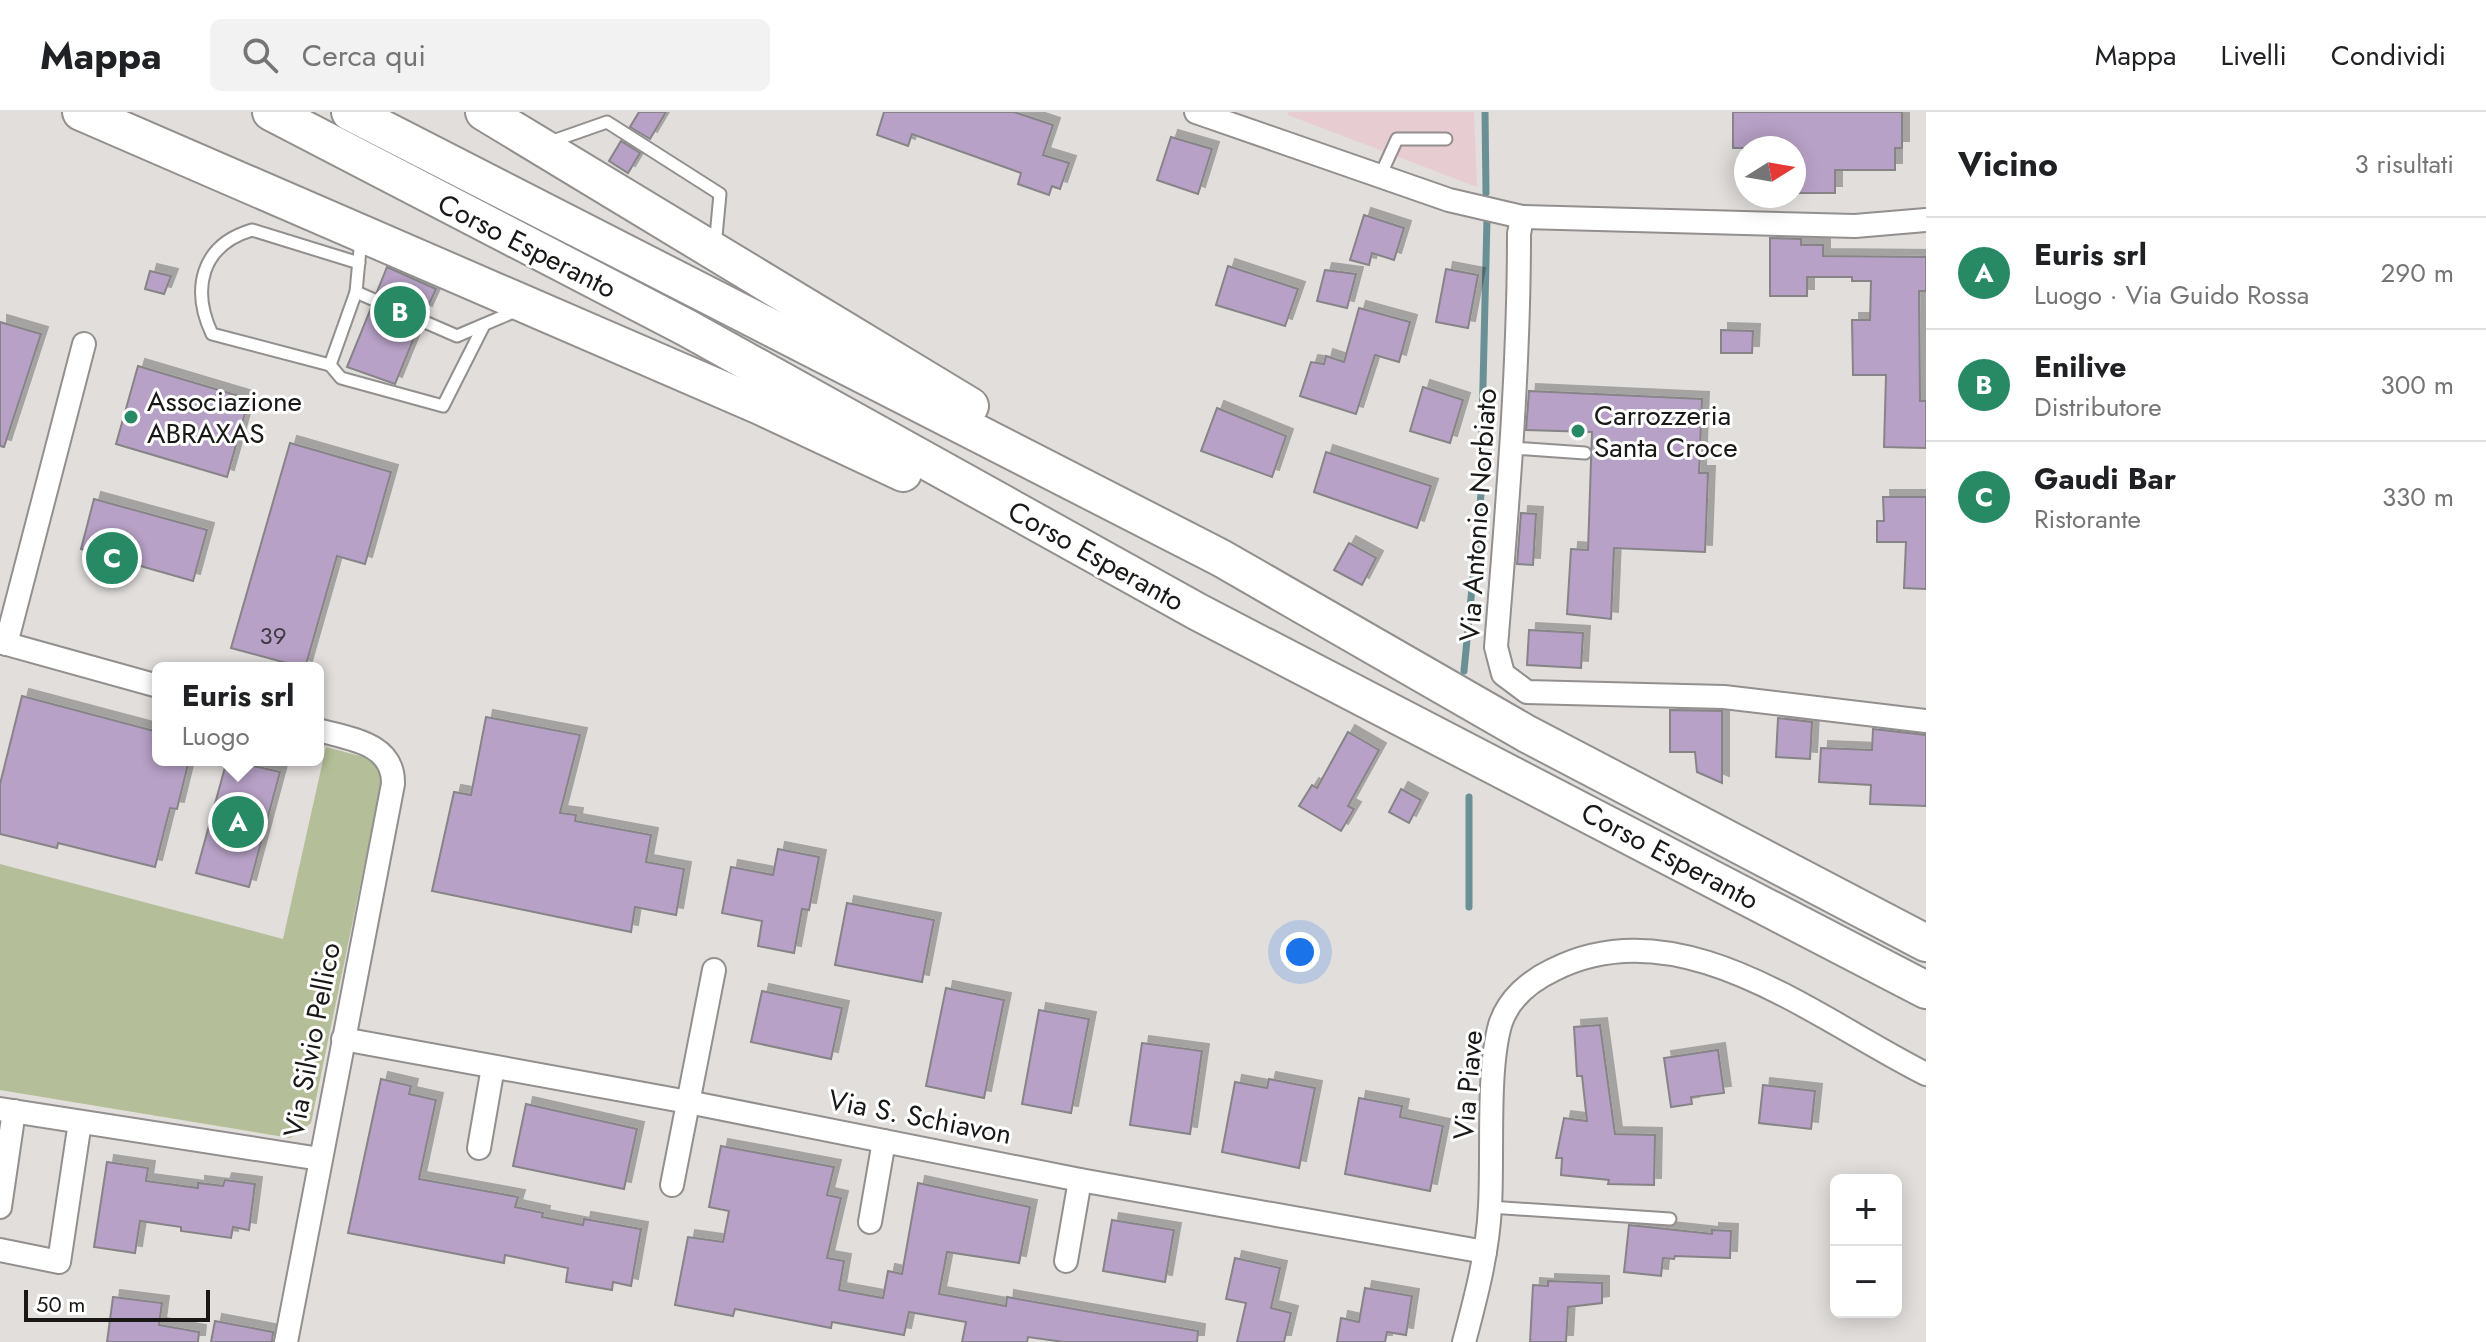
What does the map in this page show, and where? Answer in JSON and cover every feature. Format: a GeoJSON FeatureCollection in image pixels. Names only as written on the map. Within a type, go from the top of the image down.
{"type":"FeatureCollection","features":[{"type":"Feature","properties":{"kind":"highway"},"geometry":{"type":"LineString","coordinates":[[81,112],[360,248],[528,306],[760,406],[1198,612]]}},
{"type":"Feature","properties":{"kind":"highway","name":"Corso Esperanto"},"geometry":{"type":"LineString","coordinates":[[271,112],[687,328],[1198,612],[1926,990]]}},
{"type":"Feature","properties":{"kind":"highway","name":"Corso Esperanto"},"geometry":{"type":"LineString","coordinates":[[350,112],[1221,558],[1527,734],[1926,943]]}},
{"type":"Feature","properties":{"kind":"highway"},"geometry":{"type":"LineString","coordinates":[[484,112],[1221,558]]}},
{"type":"Feature","properties":{"kind":"street"},"geometry":{"type":"LineString","coordinates":[[1196,112],[1462,204],[1522,217],[1855,226],[1926,220]]}},
{"type":"Feature","properties":{"kind":"street","name":"Via Antonio Norbiato"},"geometry":{"type":"LineString","coordinates":[[1522,217],[1519,234],[1519,341],[1496,647],[1503,674],[1527,692],[1724,697],[1926,721]]}},
{"type":"Feature","properties":{"kind":"street"},"geometry":{"type":"LineString","coordinates":[[84,344],[3,643],[152,684]]}},
{"type":"Feature","properties":{"kind":"street","name":"Via Silvio Pellico"},"geometry":{"type":"LineString","coordinates":[[7,1110],[320,1159],[393,767],[383,754],[365,743],[324,732]]}},
{"type":"Feature","properties":{"kind":"street","name":"Via Piave"},"geometry":{"type":"LineString","coordinates":[[1464,1342],[1485,1252],[1490,1207],[1496,1052],[1501,1022],[1520,991],[1573,959],[1605,950],[1638,949],[1674,953],[1704,962],[1804,1005],[1926,1074]]}},
{"type":"Feature","properties":{"kind":"street"},"geometry":{"type":"LineString","coordinates":[[672,1185],[714,970]]}},
{"type":"Feature","properties":{"kind":"street","name":"Via S. Schiavon"},"geometry":{"type":"LineString","coordinates":[[343,1039],[688,1102],[1080,1180],[1485,1252]]}},
{"type":"Feature","properties":{"kind":"street"},"geometry":{"type":"LineString","coordinates":[[479,1148],[493,1067]]}},
{"type":"Feature","properties":{"kind":"street"},"geometry":{"type":"LineString","coordinates":[[0,1207],[7,1110]]}},
{"type":"Feature","properties":{"kind":"street"},"geometry":{"type":"LineString","coordinates":[[0,1250],[59,1262],[80,1122]]}},
{"type":"Feature","properties":{"kind":"street"},"geometry":{"type":"LineString","coordinates":[[870,1222],[884,1141]]}},
{"type":"Feature","properties":{"kind":"street"},"geometry":{"type":"LineString","coordinates":[[286,1342],[320,1159]]}},
{"type":"Feature","properties":{"kind":"street"},"geometry":{"type":"LineString","coordinates":[[1066,1261],[1080,1180]]}},
{"type":"Feature","properties":{"kind":"lane"},"geometry":{"type":"LineString","coordinates":[[539,145],[607,122],[720,194],[714,251]]}},
{"type":"Feature","properties":{"kind":"lane"},"geometry":{"type":"LineString","coordinates":[[1380,176],[1397,139],[1446,139]]}},
{"type":"Feature","properties":{"kind":"lane"},"geometry":{"type":"LineString","coordinates":[[330,365],[356,292],[360,248],[252,230],[236,234],[215,249],[204,273],[200,308],[212,334],[330,365],[341,378],[443,406],[484,325]]}},
{"type":"Feature","properties":{"kind":"lane"},"geometry":{"type":"LineString","coordinates":[[356,292],[457,336],[528,306]]}},
{"type":"Feature","properties":{"kind":"lane"},"geometry":{"type":"LineString","coordinates":[[1512,448],[1585,453]]}},
{"type":"Feature","properties":{"kind":"lane"},"geometry":{"type":"LineString","coordinates":[[1490,1207],[1670,1219]]}},
{"type":"Feature","properties":{"kind":"shaded area"},"geometry":{"type":"Polygon","coordinates":[[[1288,112],[1474,112],[1477,187],[1288,115],[1288,112]]]}},
{"type":"Feature","properties":{"kind":"green space"},"geometry":{"type":"Polygon","coordinates":[[[326,747],[371,759],[383,775],[311,1123],[290,1138],[0,1090],[0,864],[283,939],[326,747]]]}},
{"type":"Feature","properties":{"kind":"building"},"geometry":{"type":"Polygon","coordinates":[[[639,112],[666,112],[650,139],[630,127],[639,112]]]}},
{"type":"Feature","properties":{"kind":"building"},"geometry":{"type":"Polygon","coordinates":[[[884,112],[1014,112],[1053,125],[1043,155],[1069,163],[1060,189],[1052,186],[1049,195],[1018,184],[1021,173],[912,134],[908,146],[877,135],[884,112]]]}},
{"type":"Feature","properties":{"kind":"building"},"geometry":{"type":"Polygon","coordinates":[[[1733,112],[1902,112],[1902,148],[1895,148],[1895,170],[1835,170],[1835,193],[1806,193],[1806,136],[1734,136],[1733,148],[1733,112]]]}},
{"type":"Feature","properties":{"kind":"building"},"geometry":{"type":"Polygon","coordinates":[[[1171,137],[1212,149],[1198,194],[1157,180],[1171,137]]]}},
{"type":"Feature","properties":{"kind":"building"},"geometry":{"type":"Polygon","coordinates":[[[621,141],[640,153],[628,173],[609,161],[621,141]]]}},
{"type":"Feature","properties":{"kind":"building"},"geometry":{"type":"Polygon","coordinates":[[[1364,215],[1404,228],[1394,260],[1372,253],[1369,265],[1350,260],[1364,215]]]}},
{"type":"Feature","properties":{"kind":"building"},"geometry":{"type":"Polygon","coordinates":[[[1770,238],[1801,239],[1801,245],[1823,245],[1823,256],[1926,257],[1926,291],[1919,291],[1920,401],[1926,401],[1926,448],[1884,447],[1886,375],[1853,375],[1852,320],[1870,320],[1871,281],[1852,281],[1852,277],[1807,277],[1807,296],[1770,296],[1770,238]]]}},
{"type":"Feature","properties":{"kind":"building"},"geometry":{"type":"Polygon","coordinates":[[[1228,266],[1298,289],[1285,326],[1216,305],[1228,266]]]}},
{"type":"Feature","properties":{"kind":"building"},"geometry":{"type":"Polygon","coordinates":[[[387,267],[436,289],[425,313],[377,292],[387,267]]]}},
{"type":"Feature","properties":{"kind":"building"},"geometry":{"type":"Polygon","coordinates":[[[1446,269],[1478,275],[1468,328],[1436,322],[1446,269]]]}},
{"type":"Feature","properties":{"kind":"building"},"geometry":{"type":"Polygon","coordinates":[[[1325,270],[1356,274],[1347,308],[1317,301],[1325,270]]]}},
{"type":"Feature","properties":{"kind":"building"},"geometry":{"type":"Polygon","coordinates":[[[150,271],[171,276],[164,294],[145,289],[150,271]]]}},
{"type":"Feature","properties":{"kind":"building"},"geometry":{"type":"Polygon","coordinates":[[[371,308],[418,328],[395,384],[347,367],[371,308]]]}},
{"type":"Feature","properties":{"kind":"building"},"geometry":{"type":"Polygon","coordinates":[[[1359,308],[1410,322],[1399,362],[1375,355],[1356,414],[1300,396],[1311,362],[1324,364],[1326,356],[1344,362],[1359,308]]]}},
{"type":"Feature","properties":{"kind":"building"},"geometry":{"type":"Polygon","coordinates":[[[0,322],[41,334],[4,447],[0,446],[0,322]]]}},
{"type":"Feature","properties":{"kind":"building"},"geometry":{"type":"Polygon","coordinates":[[[1721,330],[1753,331],[1752,353],[1721,353],[1721,330]]]}},
{"type":"Feature","properties":{"kind":"building"},"geometry":{"type":"Polygon","coordinates":[[[138,366],[249,399],[227,477],[116,444],[138,366]]]}},
{"type":"Feature","properties":{"kind":"building"},"geometry":{"type":"Polygon","coordinates":[[[1423,387],[1463,400],[1450,443],[1410,431],[1423,387]]]}},
{"type":"Feature","properties":{"kind":"building"},"geometry":{"type":"Polygon","coordinates":[[[1529,391],[1702,399],[1699,473],[1708,473],[1705,552],[1614,548],[1611,619],[1567,614],[1571,549],[1588,550],[1592,432],[1526,430],[1529,391]]]}},
{"type":"Feature","properties":{"kind":"building"},"geometry":{"type":"Polygon","coordinates":[[[1217,408],[1286,436],[1272,477],[1201,451],[1217,408]]]}},
{"type":"Feature","properties":{"kind":"building"},"geometry":{"type":"Polygon","coordinates":[[[290,443],[391,472],[365,564],[337,556],[307,662],[283,662],[231,648],[290,443]]]}},
{"type":"Feature","properties":{"kind":"building"},"geometry":{"type":"Polygon","coordinates":[[[1326,452],[1431,486],[1417,528],[1314,492],[1326,452]]]}},
{"type":"Feature","properties":{"kind":"building"},"geometry":{"type":"Polygon","coordinates":[[[1883,497],[1926,497],[1926,589],[1904,588],[1906,542],[1877,542],[1877,521],[1884,521],[1883,497]]]}},
{"type":"Feature","properties":{"kind":"building"},"geometry":{"type":"Polygon","coordinates":[[[94,499],[207,530],[193,581],[81,549],[94,499]]]}},
{"type":"Feature","properties":{"kind":"building"},"geometry":{"type":"Polygon","coordinates":[[[1521,513],[1536,514],[1533,565],[1517,564],[1521,513]]]}},
{"type":"Feature","properties":{"kind":"building"},"geometry":{"type":"Polygon","coordinates":[[[1349,543],[1376,558],[1362,585],[1334,570],[1349,543]]]}},
{"type":"Feature","properties":{"kind":"building"},"geometry":{"type":"Polygon","coordinates":[[[1529,630],[1583,633],[1581,668],[1527,665],[1529,630]]]}},
{"type":"Feature","properties":{"kind":"building"},"geometry":{"type":"Polygon","coordinates":[[[22,696],[152,730],[152,766],[188,766],[177,809],[170,808],[155,867],[58,843],[57,848],[0,834],[0,784],[22,696]]]}},
{"type":"Feature","properties":{"kind":"building"},"geometry":{"type":"Polygon","coordinates":[[[1670,710],[1722,711],[1722,783],[1697,772],[1695,752],[1670,752],[1670,710]]]}},
{"type":"Feature","properties":{"kind":"building"},"geometry":{"type":"Polygon","coordinates":[[[486,717],[580,735],[560,813],[576,815],[575,821],[651,835],[646,862],[684,869],[676,915],[635,907],[631,932],[432,891],[454,792],[471,795],[486,717]]]}},
{"type":"Feature","properties":{"kind":"building"},"geometry":{"type":"Polygon","coordinates":[[[1778,718],[1812,722],[1810,759],[1776,757],[1778,718]]]}},
{"type":"Feature","properties":{"kind":"building"},"geometry":{"type":"Polygon","coordinates":[[[1873,729],[1926,735],[1926,806],[1870,804],[1871,785],[1819,782],[1821,748],[1872,750],[1873,729]]]}},
{"type":"Feature","properties":{"kind":"building"},"geometry":{"type":"Polygon","coordinates":[[[1348,732],[1379,750],[1348,806],[1354,809],[1341,831],[1299,806],[1312,785],[1317,788],[1348,732]]]}},
{"type":"Feature","properties":{"kind":"building"},"geometry":{"type":"Polygon","coordinates":[[[225,766],[254,766],[280,772],[249,887],[196,873],[225,766]]]}},
{"type":"Feature","properties":{"kind":"building"},"geometry":{"type":"Polygon","coordinates":[[[1401,789],[1421,800],[1409,823],[1389,812],[1401,789]]]}},
{"type":"Feature","properties":{"kind":"building"},"geometry":{"type":"Polygon","coordinates":[[[778,849],[819,857],[809,910],[802,909],[794,953],[758,946],[762,921],[722,913],[731,867],[773,875],[778,849]]]}},
{"type":"Feature","properties":{"kind":"building"},"geometry":{"type":"Polygon","coordinates":[[[847,903],[934,920],[922,982],[835,965],[847,903]]]}},
{"type":"Feature","properties":{"kind":"building"},"geometry":{"type":"Polygon","coordinates":[[[946,988],[1004,1000],[984,1098],[926,1086],[946,988]]]}},
{"type":"Feature","properties":{"kind":"building"},"geometry":{"type":"Polygon","coordinates":[[[762,991],[842,1008],[831,1059],[751,1042],[762,991]]]}},
{"type":"Feature","properties":{"kind":"building"},"geometry":{"type":"Polygon","coordinates":[[[1039,1010],[1089,1019],[1071,1113],[1022,1104],[1039,1010]]]}},
{"type":"Feature","properties":{"kind":"building"},"geometry":{"type":"Polygon","coordinates":[[[1600,1025],[1615,1134],[1655,1135],[1654,1185],[1608,1184],[1609,1180],[1561,1175],[1562,1158],[1556,1158],[1564,1118],[1587,1121],[1582,1076],[1577,1076],[1574,1027],[1600,1025]]]}},
{"type":"Feature","properties":{"kind":"building"},"geometry":{"type":"Polygon","coordinates":[[[1142,1043],[1202,1051],[1190,1134],[1130,1125],[1142,1043]]]}},
{"type":"Feature","properties":{"kind":"building"},"geometry":{"type":"Polygon","coordinates":[[[1718,1050],[1724,1093],[1691,1097],[1692,1104],[1671,1107],[1664,1058],[1718,1050]]]}},
{"type":"Feature","properties":{"kind":"building"},"geometry":{"type":"Polygon","coordinates":[[[381,1079],[411,1086],[409,1094],[436,1100],[419,1179],[518,1197],[515,1207],[543,1213],[542,1217],[583,1225],[584,1219],[641,1229],[631,1286],[613,1282],[612,1290],[566,1282],[568,1268],[505,1255],[504,1263],[348,1233],[381,1079]]]}},
{"type":"Feature","properties":{"kind":"building"},"geometry":{"type":"Polygon","coordinates":[[[1269,1079],[1315,1088],[1299,1168],[1222,1152],[1235,1082],[1267,1088],[1269,1079]]]}},
{"type":"Feature","properties":{"kind":"building"},"geometry":{"type":"Polygon","coordinates":[[[1763,1085],[1815,1091],[1811,1129],[1759,1123],[1763,1085]]]}},
{"type":"Feature","properties":{"kind":"building"},"geometry":{"type":"Polygon","coordinates":[[[1359,1098],[1402,1106],[1400,1117],[1443,1126],[1430,1191],[1345,1174],[1359,1098]]]}},
{"type":"Feature","properties":{"kind":"building"},"geometry":{"type":"Polygon","coordinates":[[[526,1104],[637,1129],[624,1189],[513,1166],[526,1104]]]}},
{"type":"Feature","properties":{"kind":"building"},"geometry":{"type":"Polygon","coordinates":[[[721,1146],[834,1167],[827,1195],[841,1198],[827,1258],[844,1261],[839,1290],[883,1298],[888,1271],[902,1274],[918,1183],[1030,1207],[1019,1263],[947,1252],[939,1294],[1006,1306],[1007,1297],[1198,1331],[1197,1342],[1064,1342],[1028,1337],[1027,1342],[962,1342],[966,1322],[909,1312],[904,1335],[832,1322],[831,1328],[735,1309],[733,1316],[675,1305],[688,1237],[723,1242],[729,1211],[709,1207],[721,1146]]]}},
{"type":"Feature","properties":{"kind":"building"},"geometry":{"type":"Polygon","coordinates":[[[107,1162],[148,1168],[146,1181],[198,1188],[198,1183],[223,1186],[225,1180],[255,1184],[249,1230],[233,1227],[231,1238],[140,1221],[135,1253],[94,1247],[107,1162]]]}},
{"type":"Feature","properties":{"kind":"building"},"geometry":{"type":"Polygon","coordinates":[[[1112,1220],[1174,1230],[1165,1282],[1103,1271],[1112,1220]]]}},
{"type":"Feature","properties":{"kind":"building"},"geometry":{"type":"Polygon","coordinates":[[[1629,1225],[1712,1234],[1712,1230],[1731,1231],[1730,1258],[1675,1256],[1674,1259],[1663,1258],[1661,1276],[1624,1272],[1629,1225]]]}},
{"type":"Feature","properties":{"kind":"building"},"geometry":{"type":"Polygon","coordinates":[[[1235,1258],[1280,1268],[1271,1308],[1291,1313],[1284,1342],[1237,1342],[1246,1303],[1226,1299],[1235,1258]]]}},
{"type":"Feature","properties":{"kind":"building"},"geometry":{"type":"Polygon","coordinates":[[[1548,1281],[1602,1283],[1602,1303],[1568,1307],[1566,1342],[1530,1342],[1533,1285],[1548,1286],[1548,1281]]]}},
{"type":"Feature","properties":{"kind":"building"},"geometry":{"type":"Polygon","coordinates":[[[1365,1288],[1412,1296],[1406,1335],[1387,1332],[1385,1342],[1337,1342],[1341,1318],[1359,1322],[1365,1288]]]}},
{"type":"Feature","properties":{"kind":"building"},"geometry":{"type":"Polygon","coordinates":[[[113,1297],[162,1303],[159,1325],[199,1332],[198,1342],[107,1342],[113,1297]]]}},
{"type":"Feature","properties":{"kind":"building"},"geometry":{"type":"Polygon","coordinates":[[[215,1321],[273,1332],[272,1342],[211,1342],[215,1321]]]}},
{"type":"Feature","properties":{"kind":"waterway"},"geometry":{"type":"LineString","coordinates":[[1485,112],[1486,193]]}},
{"type":"Feature","properties":{"kind":"waterway"},"geometry":{"type":"LineString","coordinates":[[1481,468],[1487,219]]}},
{"type":"Feature","properties":{"kind":"waterway"},"geometry":{"type":"LineString","coordinates":[[1464,671],[1481,494]]}},
{"type":"Feature","properties":{"kind":"waterway"},"geometry":{"type":"LineString","coordinates":[[1469,797],[1469,907]]}},
{"type":"Feature","properties":{"kind":"place","name":"Enilive"},"geometry":{"type":"Point","coordinates":[400,312]}},
{"type":"Feature","properties":{"kind":"place","name":"Associazione ABRAXAS"},"geometry":{"type":"Point","coordinates":[131,417]}},
{"type":"Feature","properties":{"kind":"place","name":"Carrozzeria Santa Croce"},"geometry":{"type":"Point","coordinates":[1578,431]}},
{"type":"Feature","properties":{"kind":"place","name":"Gaudi Bar"},"geometry":{"type":"Point","coordinates":[112,558]}},
{"type":"Feature","properties":{"kind":"place","name":"Euris srl"},"geometry":{"type":"Point","coordinates":[238,822]}}]}
